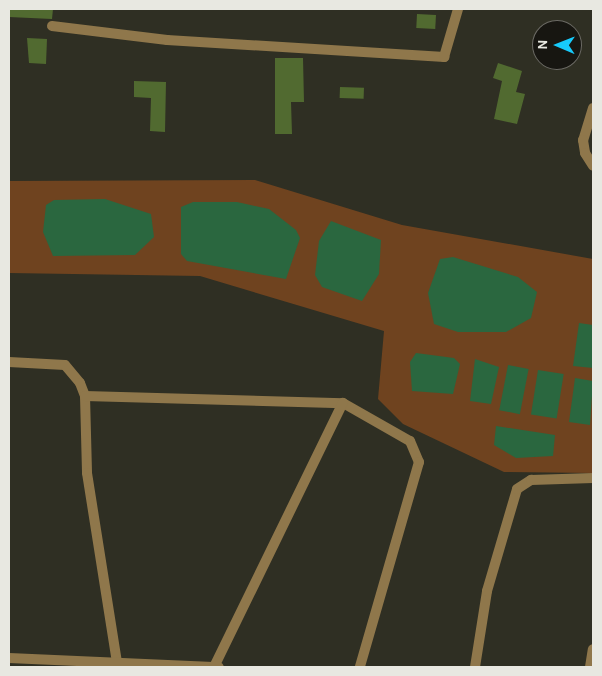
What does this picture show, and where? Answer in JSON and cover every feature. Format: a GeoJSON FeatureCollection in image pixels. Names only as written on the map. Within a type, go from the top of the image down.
{"type":"FeatureCollection","features":[{"type":"Feature","properties":{"kind":"street"},"geometry":{"type":"LineString","coordinates":[[52,26],[167,40],[444,57],[458,9]]}},
{"type":"Feature","properties":{"kind":"street"},"geometry":{"type":"LineString","coordinates":[[593,108],[583,140],[585,153],[593,166]]}},
{"type":"Feature","properties":{"kind":"street"},"geometry":{"type":"LineString","coordinates":[[9,362],[65,365],[84,396],[87,473],[117,662]]}},
{"type":"Feature","properties":{"kind":"street"},"geometry":{"type":"LineString","coordinates":[[84,396],[343,403],[410,441],[417,450],[419,462],[360,667]]}},
{"type":"Feature","properties":{"kind":"street"},"geometry":{"type":"LineString","coordinates":[[9,658],[34,663],[117,662],[216,667],[343,403]]}},
{"type":"Feature","properties":{"kind":"street"},"geometry":{"type":"LineString","coordinates":[[475,667],[487,591],[517,489],[531,480],[593,478]]}},
{"type":"Feature","properties":{"kind":"street"},"geometry":{"type":"LineString","coordinates":[[590,667],[593,649]]}},
{"type":"Feature","properties":{"kind":"shaded area"},"geometry":{"type":"Polygon","coordinates":[[[255,180],[402,225],[593,259],[593,473],[504,472],[403,424],[378,399],[384,331],[200,276],[9,273],[9,181],[255,180]]]}},
{"type":"Feature","properties":{"kind":"shaded area"},"geometry":{"type":"Polygon","coordinates":[[[105,199],[151,214],[154,237],[135,255],[53,256],[43,232],[46,205],[54,200],[105,199]]]}},
{"type":"Feature","properties":{"kind":"shaded area"},"geometry":{"type":"Polygon","coordinates":[[[193,202],[237,202],[269,209],[296,230],[300,238],[286,279],[187,261],[181,254],[181,207],[193,202]]]}},
{"type":"Feature","properties":{"kind":"shaded area"},"geometry":{"type":"Polygon","coordinates":[[[331,221],[381,240],[379,274],[362,301],[322,287],[315,275],[319,241],[331,221]]]}},
{"type":"Feature","properties":{"kind":"shaded area"},"geometry":{"type":"Polygon","coordinates":[[[453,257],[518,277],[537,292],[531,318],[506,332],[458,332],[434,324],[428,293],[440,259],[453,257]]]}},
{"type":"Feature","properties":{"kind":"shaded area"},"geometry":{"type":"Polygon","coordinates":[[[579,323],[593,325],[593,368],[573,366],[579,323]]]}},
{"type":"Feature","properties":{"kind":"shaded area"},"geometry":{"type":"Polygon","coordinates":[[[416,353],[454,358],[460,364],[453,394],[412,391],[410,362],[416,353]]]}},
{"type":"Feature","properties":{"kind":"shaded area"},"geometry":{"type":"Polygon","coordinates":[[[475,359],[499,367],[491,404],[470,401],[475,359]]]}},
{"type":"Feature","properties":{"kind":"shaded area"},"geometry":{"type":"Polygon","coordinates":[[[508,365],[529,369],[520,414],[499,410],[508,365]]]}},
{"type":"Feature","properties":{"kind":"shaded area"},"geometry":{"type":"Polygon","coordinates":[[[538,370],[564,374],[557,419],[531,414],[538,370]]]}},
{"type":"Feature","properties":{"kind":"shaded area"},"geometry":{"type":"Polygon","coordinates":[[[575,378],[593,381],[590,425],[569,422],[575,378]]]}},
{"type":"Feature","properties":{"kind":"shaded area"},"geometry":{"type":"Polygon","coordinates":[[[496,426],[555,435],[553,456],[516,458],[494,445],[496,426]]]}},
{"type":"Feature","properties":{"kind":"building"},"geometry":{"type":"Polygon","coordinates":[[[9,9],[53,9],[52,19],[9,17],[9,9]]]}},
{"type":"Feature","properties":{"kind":"building"},"geometry":{"type":"Polygon","coordinates":[[[417,14],[436,15],[435,29],[416,28],[417,14]]]}},
{"type":"Feature","properties":{"kind":"building"},"geometry":{"type":"Polygon","coordinates":[[[27,38],[47,39],[46,64],[29,63],[27,38]]]}},
{"type":"Feature","properties":{"kind":"building"},"geometry":{"type":"Polygon","coordinates":[[[275,58],[303,58],[304,102],[291,102],[292,134],[275,134],[275,58]]]}},
{"type":"Feature","properties":{"kind":"building"},"geometry":{"type":"Polygon","coordinates":[[[498,63],[522,71],[516,92],[525,94],[517,124],[494,119],[502,81],[493,78],[498,63]]]}},
{"type":"Feature","properties":{"kind":"building"},"geometry":{"type":"Polygon","coordinates":[[[134,81],[166,82],[165,132],[150,131],[151,98],[134,97],[134,81]]]}},
{"type":"Feature","properties":{"kind":"building"},"geometry":{"type":"Polygon","coordinates":[[[340,87],[364,88],[364,99],[340,98],[340,87]]]}}]}
